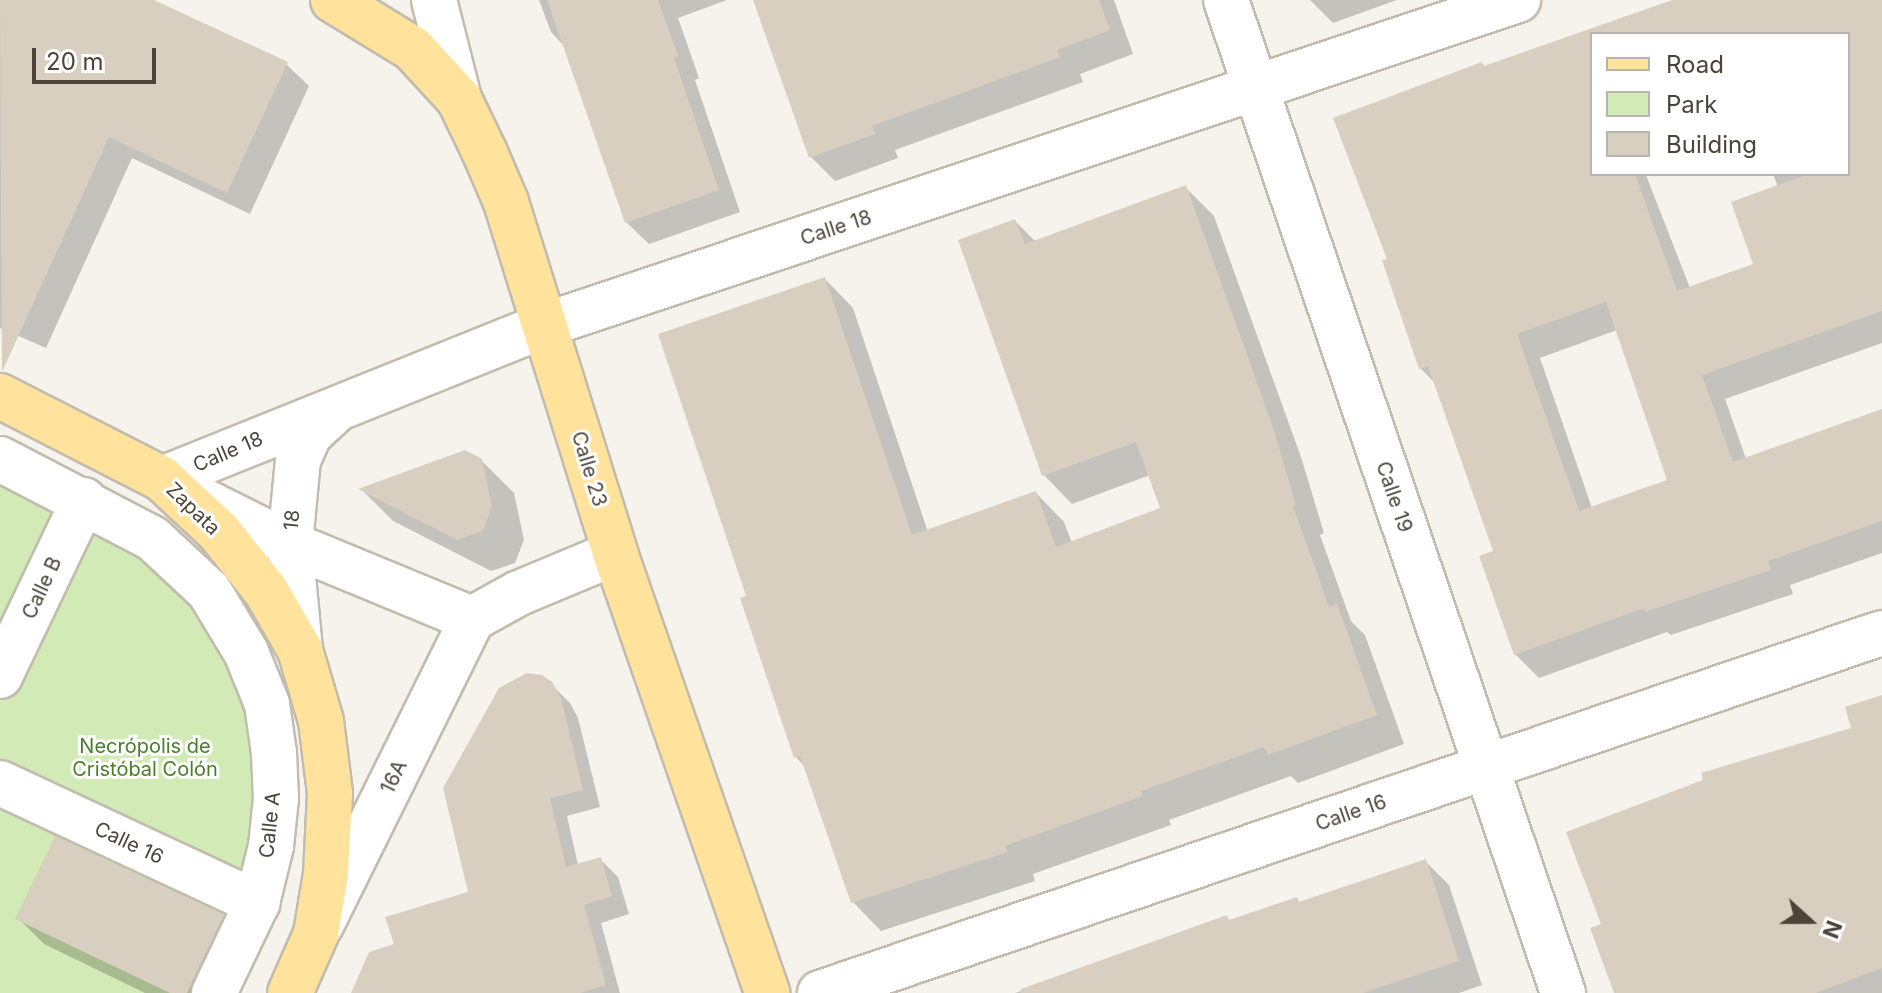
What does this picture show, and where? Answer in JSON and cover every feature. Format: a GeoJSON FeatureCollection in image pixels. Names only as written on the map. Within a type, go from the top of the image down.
{"type":"FeatureCollection","features":[{"type":"Feature","properties":{"kind":"main road","name":"Calle 23"},"geometry":{"type":"LineString","coordinates":[[333,0],[413,49],[459,99],[506,202],[615,553],[767,993]]}},
{"type":"Feature","properties":{"kind":"main road","name":"Zapata"},"geometry":{"type":"LineString","coordinates":[[0,396],[162,479],[219,532],[266,591],[306,667],[330,793],[326,874],[316,934],[290,993]]}},
{"type":"Feature","properties":{"kind":"street"},"geometry":{"type":"LineString","coordinates":[[434,0],[459,99]]}},
{"type":"Feature","properties":{"kind":"street","name":"Calle 19"},"geometry":{"type":"LineString","coordinates":[[1226,0],[1563,993]]}},
{"type":"Feature","properties":{"kind":"street","name":"Calle 18"},"geometry":{"type":"LineString","coordinates":[[162,479],[545,325],[1518,0]]}},
{"type":"Feature","properties":{"kind":"street","name":"18"},"geometry":{"type":"LineString","coordinates":[[306,667],[290,544],[298,460],[309,435],[340,406]]}},
{"type":"Feature","properties":{"kind":"street"},"geometry":{"type":"LineString","coordinates":[[0,459],[84,500]]}},
{"type":"Feature","properties":{"kind":"street"},"geometry":{"type":"LineString","coordinates":[[162,479],[290,544],[472,619],[519,593],[615,553]]}},
{"type":"Feature","properties":{"kind":"street","name":"Calle A"},"geometry":{"type":"LineString","coordinates":[[84,500],[152,538],[209,591],[246,652],[267,704],[276,798],[271,846],[257,903],[214,993]]}},
{"type":"Feature","properties":{"kind":"street","name":"Calle B"},"geometry":{"type":"LineString","coordinates":[[0,676],[84,500]]}},
{"type":"Feature","properties":{"kind":"street","name":"16A"},"geometry":{"type":"LineString","coordinates":[[316,934],[472,619]]}},
{"type":"Feature","properties":{"kind":"street","name":"Calle 16"},"geometry":{"type":"LineString","coordinates":[[820,993],[1882,633]]}},
{"type":"Feature","properties":{"kind":"street","name":"Calle 16"},"geometry":{"type":"LineString","coordinates":[[0,783],[257,903]]}},
{"type":"Feature","properties":{"kind":"green space","name":"Necrópolis de Cristóbal Colón"},"geometry":{"type":"Polygon","coordinates":[[[0,441],[132,504],[284,705],[231,993],[0,993],[0,441]]]}},
{"type":"Feature","properties":{"kind":"building"},"geometry":{"type":"Polygon","coordinates":[[[0,0],[154,0],[288,62],[227,193],[109,137],[2,372],[0,0]]]}},
{"type":"Feature","properties":{"kind":"building"},"geometry":{"type":"Polygon","coordinates":[[[547,0],[658,0],[678,56],[674,58],[719,190],[625,223],[547,0]]]}},
{"type":"Feature","properties":{"kind":"building"},"geometry":{"type":"Polygon","coordinates":[[[753,0],[1099,0],[1110,30],[1057,50],[1060,57],[872,126],[875,134],[809,158],[753,0]]]}},
{"type":"Feature","properties":{"kind":"building"},"geometry":{"type":"Polygon","coordinates":[[[1672,0],[1882,0],[1882,311],[1702,375],[1733,462],[1882,409],[1882,521],[1768,561],[1771,570],[1645,612],[1644,608],[1514,655],[1479,556],[1493,551],[1428,366],[1419,369],[1382,260],[1387,259],[1333,118],[1482,62],[1484,66],[1672,0]],[[1606,302],[1517,334],[1579,511],[1667,480],[1606,302]]]}},
{"type":"Feature","properties":{"kind":"building"},"geometry":{"type":"Polygon","coordinates":[[[1186,185],[1273,427],[1296,505],[1293,506],[1329,607],[1337,604],[1377,715],[1268,755],[1264,747],[1141,791],[1143,796],[1005,846],[1008,852],[851,903],[800,756],[794,758],[740,598],[746,596],[658,334],[825,277],[912,535],[1036,491],[1056,547],[1160,508],[1136,442],[1042,476],[958,240],[1015,219],[1025,244],[1186,185]]]}},
{"type":"Feature","properties":{"kind":"building"},"geometry":{"type":"Polygon","coordinates":[[[465,450],[482,459],[492,507],[483,531],[457,540],[358,489],[465,450]]]}},
{"type":"Feature","properties":{"kind":"building"},"geometry":{"type":"Polygon","coordinates":[[[527,673],[542,675],[552,682],[561,698],[583,790],[550,798],[566,867],[601,857],[612,896],[584,905],[606,985],[580,993],[351,993],[369,952],[394,944],[385,917],[468,892],[443,788],[499,688],[527,673]]]}},
{"type":"Feature","properties":{"kind":"building"},"geometry":{"type":"Polygon","coordinates":[[[1882,695],[1882,968],[1816,993],[1614,993],[1590,928],[1601,924],[1566,832],[1703,780],[1701,773],[1851,728],[1845,707],[1882,695]]]}},
{"type":"Feature","properties":{"kind":"building"},"geometry":{"type":"Polygon","coordinates":[[[55,836],[224,915],[187,993],[170,993],[15,919],[55,836]]]}},
{"type":"Feature","properties":{"kind":"building"},"geometry":{"type":"Polygon","coordinates":[[[1426,859],[1459,961],[1363,993],[1021,993],[1021,989],[1227,915],[1229,920],[1297,897],[1299,902],[1426,859]]]}}]}
